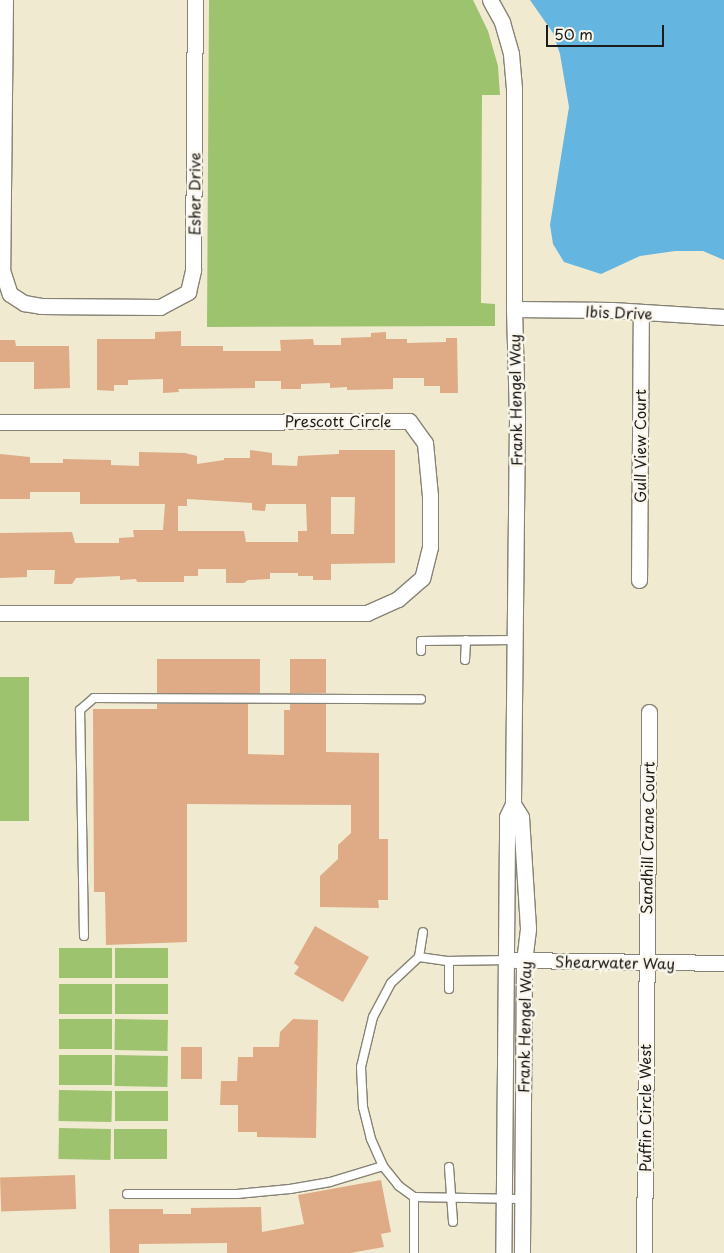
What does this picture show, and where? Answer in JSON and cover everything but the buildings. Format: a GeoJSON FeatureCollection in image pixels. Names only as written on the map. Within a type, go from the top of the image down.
{"type":"FeatureCollection","features":[{"type":"Feature","properties":{"kind":"street","name":"Esher Drive"},"geometry":{"type":"LineString","coordinates":[[5,0],[2,270],[10,294],[24,303],[96,307],[160,307],[188,292],[193,270],[195,0]]}},
{"type":"Feature","properties":{"kind":"street","name":"Frank Hengel Way"},"geometry":{"type":"LineString","coordinates":[[490,0],[502,22],[511,54],[514,89],[514,310],[517,418],[513,804],[507,817],[503,1253]]}},
{"type":"Feature","properties":{"kind":"street","name":"Ibis Drive"},"geometry":{"type":"LineString","coordinates":[[514,310],[724,316]]}},
{"type":"Feature","properties":{"kind":"street","name":"Gull View Court"},"geometry":{"type":"LineString","coordinates":[[639,580],[642,313]]}},
{"type":"Feature","properties":{"kind":"street","name":"Prescott Circle"},"geometry":{"type":"LineString","coordinates":[[0,422],[409,421],[426,444],[430,496],[430,547],[422,578],[398,599],[367,613],[0,613]]}},
{"type":"Feature","properties":{"kind":"street","name":"Sandhill Crane Court"},"geometry":{"type":"LineString","coordinates":[[646,963],[649,712]]}},
{"type":"Feature","properties":{"kind":"street","name":"Frank Hengel Way"},"geometry":{"type":"LineString","coordinates":[[513,804],[521,817],[527,888],[528,930],[524,960],[522,1253]]}},
{"type":"Feature","properties":{"kind":"street","name":"Shearwater Way"},"geometry":{"type":"LineString","coordinates":[[506,960],[724,963]]}},
{"type":"Feature","properties":{"kind":"street","name":"Puffin Circle West"},"geometry":{"type":"LineString","coordinates":[[644,1253],[646,963]]}},
{"type":"Feature","properties":{"kind":"lane"},"geometry":{"type":"LineString","coordinates":[[466,640],[466,660]]}},
{"type":"Feature","properties":{"kind":"lane"},"geometry":{"type":"LineString","coordinates":[[421,651],[420,641],[514,640]]}},
{"type":"Feature","properties":{"kind":"lane"},"geometry":{"type":"LineString","coordinates":[[84,936],[80,710],[94,698],[420,699]]}},
{"type":"Feature","properties":{"kind":"lane"},"geometry":{"type":"LineString","coordinates":[[419,957],[423,932]]}},
{"type":"Feature","properties":{"kind":"lane"},"geometry":{"type":"LineString","coordinates":[[506,960],[449,962],[419,957],[406,966],[381,999],[365,1044],[361,1066],[363,1107],[371,1139],[383,1166],[399,1186],[414,1197],[522,1199]]}},
{"type":"Feature","properties":{"kind":"lane"},"geometry":{"type":"LineString","coordinates":[[449,962],[449,989]]}},
{"type":"Feature","properties":{"kind":"lane"},"geometry":{"type":"LineString","coordinates":[[126,1194],[237,1194],[290,1189],[330,1182],[383,1166]]}},
{"type":"Feature","properties":{"kind":"lane"},"geometry":{"type":"LineString","coordinates":[[449,1167],[453,1222]]}},
{"type":"Feature","properties":{"kind":"lane"},"geometry":{"type":"LineString","coordinates":[[414,1197],[414,1253]]}},
{"type":"Feature","properties":{"kind":"green space"},"geometry":{"type":"Polygon","coordinates":[[[209,0],[473,0],[488,31],[498,66],[500,95],[482,95],[481,303],[495,304],[495,326],[207,327],[209,0]]]}},
{"type":"Feature","properties":{"kind":"green space"},"geometry":{"type":"Polygon","coordinates":[[[0,677],[29,677],[29,821],[0,821],[0,677]]]}},
{"type":"Feature","properties":{"kind":"green space"},"geometry":{"type":"Polygon","coordinates":[[[59,948],[112,948],[112,978],[59,978],[59,948]]]}},
{"type":"Feature","properties":{"kind":"green space"},"geometry":{"type":"Polygon","coordinates":[[[115,948],[168,948],[168,978],[115,978],[115,948]]]}},
{"type":"Feature","properties":{"kind":"green space"},"geometry":{"type":"Polygon","coordinates":[[[59,984],[112,984],[112,1014],[59,1014],[59,984]]]}},
{"type":"Feature","properties":{"kind":"green space"},"geometry":{"type":"Polygon","coordinates":[[[115,984],[168,984],[168,1014],[115,1014],[115,984]]]}},
{"type":"Feature","properties":{"kind":"green space"},"geometry":{"type":"Polygon","coordinates":[[[59,1019],[112,1019],[112,1049],[59,1049],[59,1019]]]}},
{"type":"Feature","properties":{"kind":"green space"},"geometry":{"type":"Polygon","coordinates":[[[115,1019],[168,1020],[167,1051],[114,1050],[115,1019]]]}},
{"type":"Feature","properties":{"kind":"green space"},"geometry":{"type":"Polygon","coordinates":[[[59,1055],[112,1055],[112,1085],[59,1085],[59,1055]]]}},
{"type":"Feature","properties":{"kind":"green space"},"geometry":{"type":"Polygon","coordinates":[[[115,1055],[168,1056],[167,1087],[114,1086],[115,1055]]]}},
{"type":"Feature","properties":{"kind":"green space"},"geometry":{"type":"Polygon","coordinates":[[[59,1090],[112,1091],[111,1122],[58,1121],[59,1090]]]}},
{"type":"Feature","properties":{"kind":"green space"},"geometry":{"type":"Polygon","coordinates":[[[115,1091],[168,1091],[168,1121],[115,1121],[115,1091]]]}},
{"type":"Feature","properties":{"kind":"green space"},"geometry":{"type":"Polygon","coordinates":[[[59,1128],[111,1129],[110,1160],[58,1159],[59,1128]]]}},
{"type":"Feature","properties":{"kind":"green space"},"geometry":{"type":"Polygon","coordinates":[[[114,1129],[167,1129],[167,1159],[114,1159],[114,1129]]]}},
{"type":"Feature","properties":{"kind":"water"},"geometry":{"type":"Polygon","coordinates":[[[530,0],[724,0],[724,260],[703,251],[675,251],[640,256],[601,274],[564,262],[553,244],[550,225],[569,107],[560,54],[553,33],[530,0]]]}}]}
